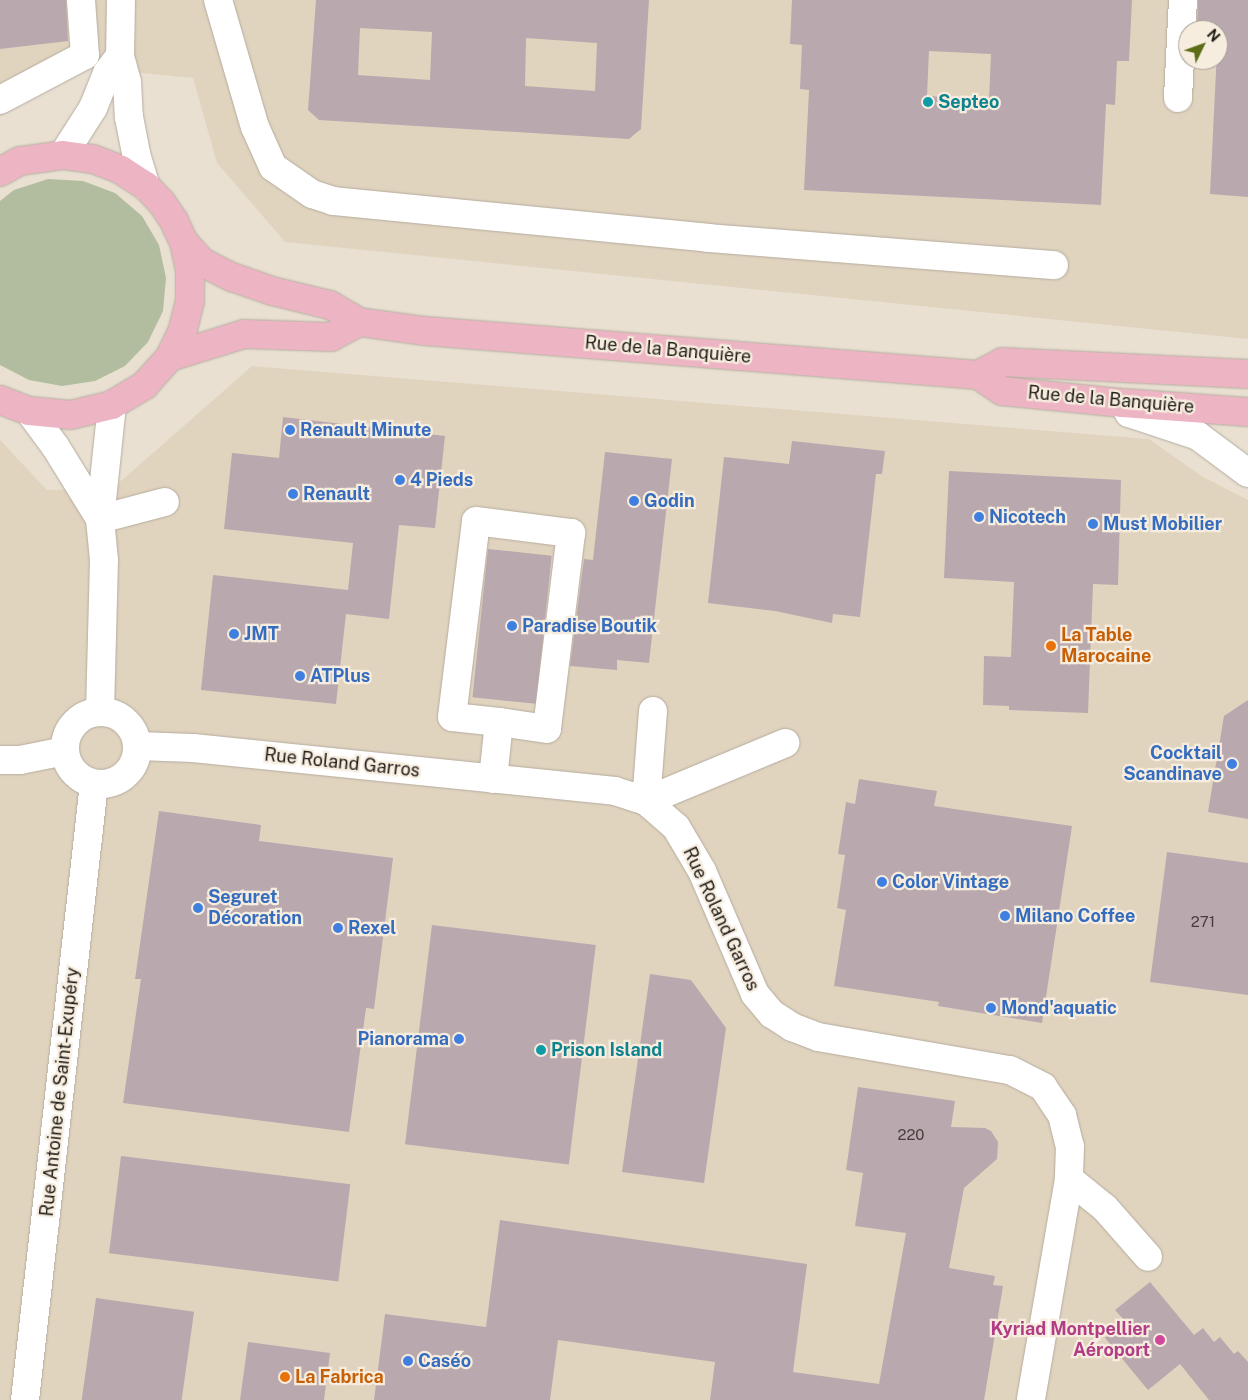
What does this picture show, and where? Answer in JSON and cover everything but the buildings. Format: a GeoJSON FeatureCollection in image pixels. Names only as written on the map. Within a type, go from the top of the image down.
{"type":"FeatureCollection","features":[{"type":"Feature","properties":{"kind":"main road"},"geometry":{"type":"LineString","coordinates":[[0,172],[20,161],[63,155],[93,158],[121,170],[146,186],[166,209],[184,242],[190,271],[190,301],[183,330],[170,357],[145,385],[112,405],[71,415],[29,411],[0,400]]}},
{"type":"Feature","properties":{"kind":"main road","name":"Rue de la Banquière"},"geometry":{"type":"LineString","coordinates":[[184,242],[202,262],[232,277],[272,291],[330,305],[359,322],[426,331],[978,375],[1002,391],[1123,404],[1248,412]]}},
{"type":"Feature","properties":{"kind":"main road"},"geometry":{"type":"LineString","coordinates":[[170,357],[244,334],[331,337],[359,322]]}},
{"type":"Feature","properties":{"kind":"main road","name":"Rue de la Banquière"},"geometry":{"type":"LineString","coordinates":[[978,375],[1002,362],[1173,370],[1243,370]]}},
{"type":"Feature","properties":{"kind":"street"},"geometry":{"type":"LineString","coordinates":[[0,100],[85,56],[81,0]]}},
{"type":"Feature","properties":{"kind":"street"},"geometry":{"type":"LineString","coordinates":[[121,0],[120,56],[128,82],[129,117],[136,154],[146,186]]}},
{"type":"Feature","properties":{"kind":"street"},"geometry":{"type":"LineString","coordinates":[[218,0],[255,127],[273,167],[312,194],[333,201],[698,237],[1054,265]]}},
{"type":"Feature","properties":{"kind":"street"},"geometry":{"type":"LineString","coordinates":[[1178,98],[1182,0]]}},
{"type":"Feature","properties":{"kind":"street"},"geometry":{"type":"LineString","coordinates":[[63,155],[94,108],[107,73],[120,56]]}},
{"type":"Feature","properties":{"kind":"street"},"geometry":{"type":"LineString","coordinates":[[1123,404],[1129,413],[1198,436],[1248,473]]}},
{"type":"Feature","properties":{"kind":"street"},"geometry":{"type":"LineString","coordinates":[[100,712],[104,560],[100,519],[112,405]]}},
{"type":"Feature","properties":{"kind":"street"},"geometry":{"type":"LineString","coordinates":[[29,411],[54,446],[100,519]]}},
{"type":"Feature","properties":{"kind":"street"},"geometry":{"type":"LineString","coordinates":[[100,519],[165,502]]}},
{"type":"Feature","properties":{"kind":"street"},"geometry":{"type":"LineString","coordinates":[[476,521],[572,534],[547,729],[498,722],[452,717],[476,521]]}},
{"type":"Feature","properties":{"kind":"street"},"geometry":{"type":"LineString","coordinates":[[653,711],[646,801],[785,743]]}},
{"type":"Feature","properties":{"kind":"street"},"geometry":{"type":"LineString","coordinates":[[100,712],[121,718],[135,735],[138,746],[135,762],[125,776],[110,783],[94,784],[83,780],[74,772],[65,751],[66,739],[78,720],[100,712]]}},
{"type":"Feature","properties":{"kind":"street"},"geometry":{"type":"LineString","coordinates":[[493,779],[498,722]]}},
{"type":"Feature","properties":{"kind":"street","name":"Rue Roland Garros"},"geometry":{"type":"LineString","coordinates":[[138,746],[193,748],[615,792],[646,801],[676,827],[702,871],[755,994],[772,1014],[792,1027],[818,1037],[1010,1070],[1043,1087],[1062,1114],[1070,1146],[1069,1180],[1031,1400]]}},
{"type":"Feature","properties":{"kind":"street"},"geometry":{"type":"LineString","coordinates":[[0,760],[20,760],[65,751]]}},
{"type":"Feature","properties":{"kind":"street","name":"Rue Antoine de Saint-Exupéry"},"geometry":{"type":"LineString","coordinates":[[25,1400],[94,784]]}},
{"type":"Feature","properties":{"kind":"street"},"geometry":{"type":"LineString","coordinates":[[1069,1180],[1105,1208],[1148,1257]]}},
{"type":"Feature","properties":{"kind":"shaded area"},"geometry":{"type":"Polygon","coordinates":[[[0,0],[1248,0],[1248,339],[285,242],[217,163],[193,78],[79,67],[0,117],[0,0]]]}},
{"type":"Feature","properties":{"kind":"shaded area"},"geometry":{"type":"Polygon","coordinates":[[[252,366],[1149,439],[1203,477],[1248,500],[1248,1400],[0,1400],[0,440],[47,490],[113,488],[252,366]]]}},
{"type":"Feature","properties":{"kind":"green space"},"geometry":{"type":"Polygon","coordinates":[[[48,179],[83,181],[115,193],[142,216],[159,245],[166,278],[163,311],[148,342],[125,366],[95,381],[62,386],[29,380],[0,365],[0,201],[14,190],[48,179]]]}},
{"type":"Feature","properties":{"kind":"place","name":"Septeo"},"geometry":{"type":"Point","coordinates":[928,102]}},
{"type":"Feature","properties":{"kind":"place","name":"Renault Minute"},"geometry":{"type":"Point","coordinates":[290,430]}},
{"type":"Feature","properties":{"kind":"place","name":"4 Pieds"},"geometry":{"type":"Point","coordinates":[400,480]}},
{"type":"Feature","properties":{"kind":"place","name":"Renault"},"geometry":{"type":"Point","coordinates":[293,494]}},
{"type":"Feature","properties":{"kind":"place","name":"Godin"},"geometry":{"type":"Point","coordinates":[634,501]}},
{"type":"Feature","properties":{"kind":"place","name":"Nicotech"},"geometry":{"type":"Point","coordinates":[979,517]}},
{"type":"Feature","properties":{"kind":"place","name":"Must Mobilier"},"geometry":{"type":"Point","coordinates":[1093,524]}},
{"type":"Feature","properties":{"kind":"place","name":"Paradise Boutik"},"geometry":{"type":"Point","coordinates":[512,626]}},
{"type":"Feature","properties":{"kind":"place","name":"JMT"},"geometry":{"type":"Point","coordinates":[234,634]}},
{"type":"Feature","properties":{"kind":"place","name":"La Table Marocaine"},"geometry":{"type":"Point","coordinates":[1051,646]}},
{"type":"Feature","properties":{"kind":"place","name":"ATPlus"},"geometry":{"type":"Point","coordinates":[300,676]}},
{"type":"Feature","properties":{"kind":"place","name":"Cocktail Scandinave"},"geometry":{"type":"Point","coordinates":[1232,764]}},
{"type":"Feature","properties":{"kind":"place","name":"Color Vintage"},"geometry":{"type":"Point","coordinates":[882,882]}},
{"type":"Feature","properties":{"kind":"place","name":"Seguret Décoration"},"geometry":{"type":"Point","coordinates":[198,908]}},
{"type":"Feature","properties":{"kind":"place","name":"Milano Coffee"},"geometry":{"type":"Point","coordinates":[1005,916]}},
{"type":"Feature","properties":{"kind":"place","name":"Rexel"},"geometry":{"type":"Point","coordinates":[338,928]}},
{"type":"Feature","properties":{"kind":"place","name":"Mond'aquatic"},"geometry":{"type":"Point","coordinates":[991,1008]}},
{"type":"Feature","properties":{"kind":"place","name":"Pianorama"},"geometry":{"type":"Point","coordinates":[459,1039]}},
{"type":"Feature","properties":{"kind":"place","name":"Prison Island"},"geometry":{"type":"Point","coordinates":[541,1050]}},
{"type":"Feature","properties":{"kind":"place","name":"Kyriad Montpellier Aéroport"},"geometry":{"type":"Point","coordinates":[1160,1340]}},
{"type":"Feature","properties":{"kind":"place","name":"Caséo"},"geometry":{"type":"Point","coordinates":[408,1361]}},
{"type":"Feature","properties":{"kind":"place","name":"La Fabrica"},"geometry":{"type":"Point","coordinates":[285,1377]}}]}
